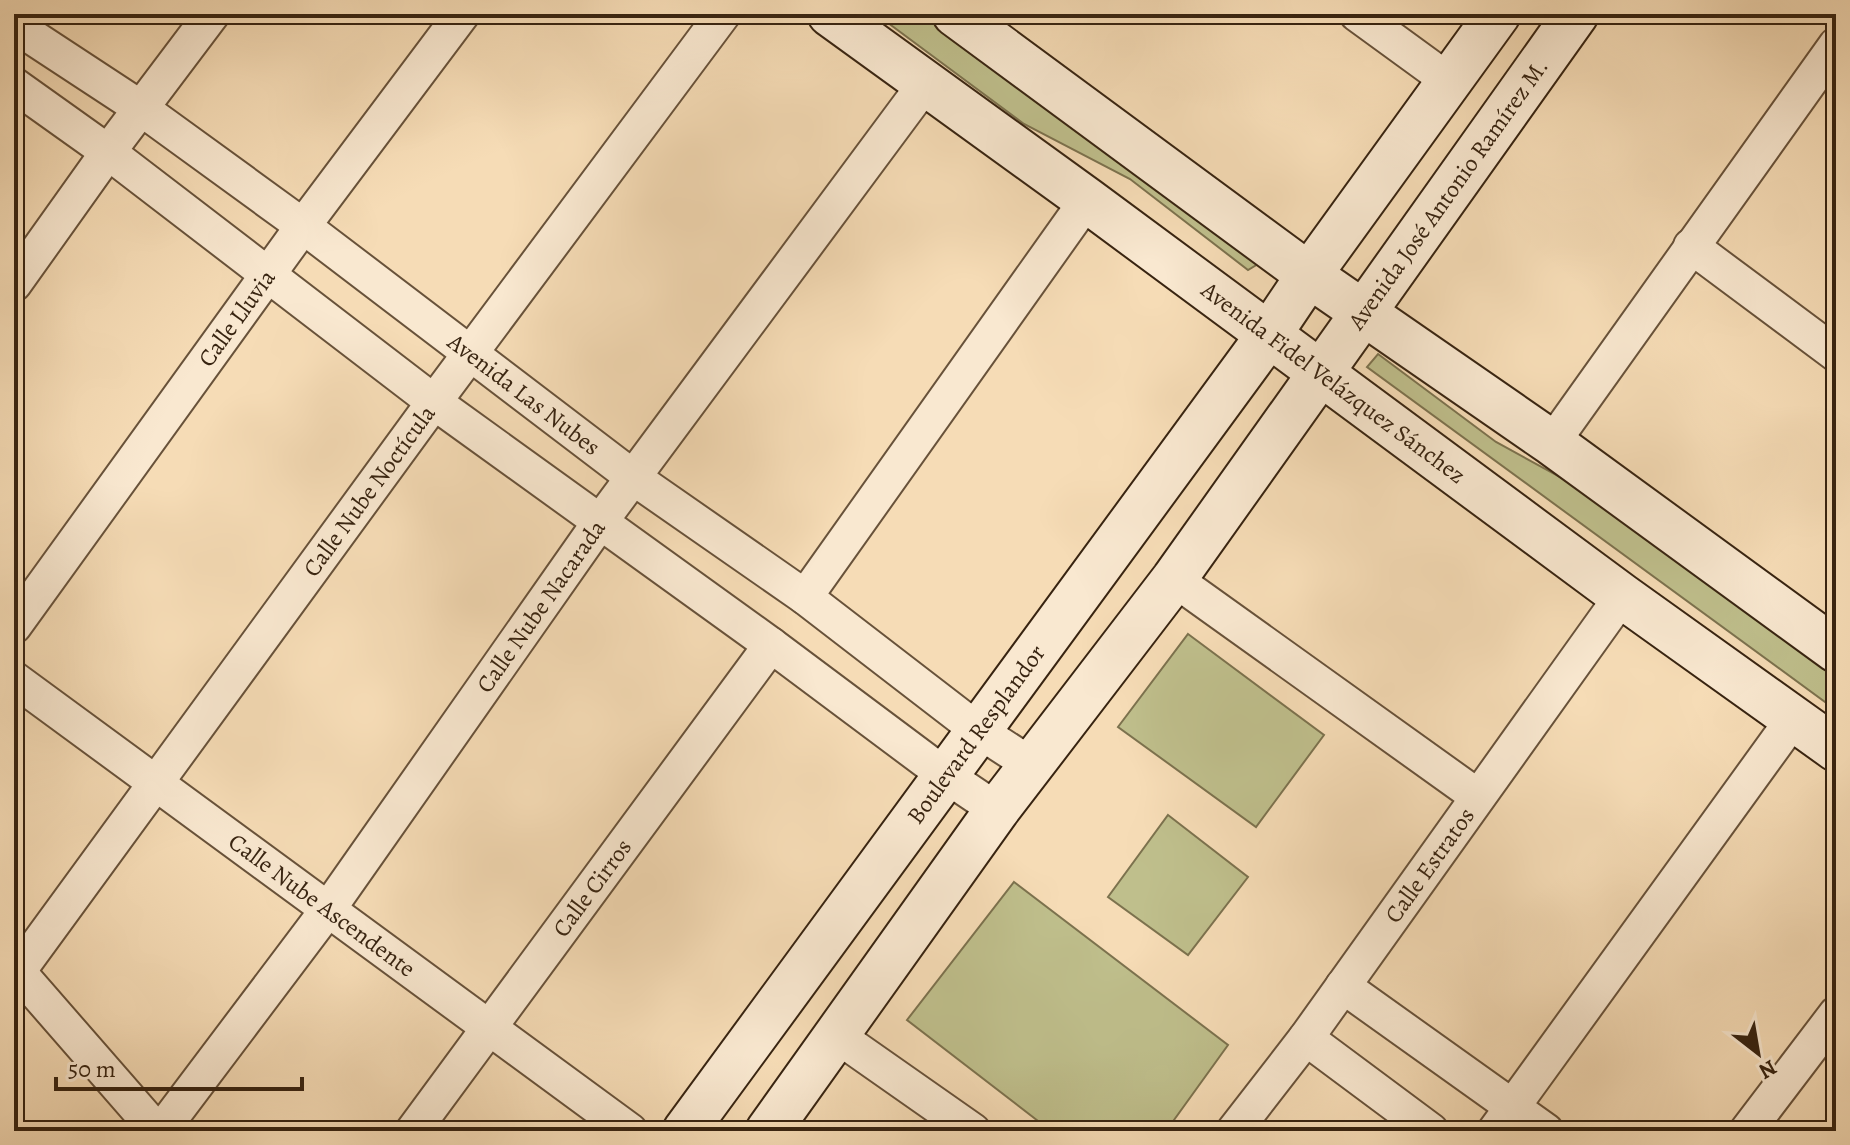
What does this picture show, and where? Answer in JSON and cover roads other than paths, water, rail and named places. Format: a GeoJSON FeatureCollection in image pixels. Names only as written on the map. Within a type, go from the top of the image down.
{"type":"FeatureCollection","features":[{"type":"Feature","properties":{"kind":"main road","name":"Avenida Fidel Velázquez Sánchez"},"geometry":{"type":"LineString","coordinates":[[830,14],[1622,596],[1836,749]]}},
{"type":"Feature","properties":{"kind":"main road"},"geometry":{"type":"LineString","coordinates":[[1268,336],[1498,14]]}},
{"type":"Feature","properties":{"kind":"main road","name":"Avenida José Antonio Ramírez M."},"geometry":{"type":"LineString","coordinates":[[1320,373],[1576,14]]}},
{"type":"Feature","properties":{"kind":"main road"},"geometry":{"type":"LineString","coordinates":[[981,22],[1309,275],[1552,443],[1836,650]]}},
{"type":"Feature","properties":{"kind":"main road","name":"Boulevard Resplandor"},"geometry":{"type":"LineString","coordinates":[[685,1131],[1268,336]]}},
{"type":"Feature","properties":{"kind":"main road"},"geometry":{"type":"LineString","coordinates":[[768,1131],[997,810],[1174,579],[1320,373]]}},
{"type":"Feature","properties":{"kind":"street"},"geometry":{"type":"LineString","coordinates":[[14,284],[212,14]]}},
{"type":"Feature","properties":{"kind":"street","name":"Calle Lluvia"},"geometry":{"type":"LineString","coordinates":[[14,626],[303,226],[462,14]]}},
{"type":"Feature","properties":{"kind":"street","name":"Calle Nube Noctícula"},"geometry":{"type":"LineString","coordinates":[[16,972],[723,14]]}},
{"type":"Feature","properties":{"kind":"street"},"geometry":{"type":"LineString","coordinates":[[1357,14],[1449,81]]}},
{"type":"Feature","properties":{"kind":"street","name":"Avenida Las Nubes"},"geometry":{"type":"LineString","coordinates":[[14,25],[142,109],[303,226],[634,478],[805,597],[979,731],[1033,766]]}},
{"type":"Feature","properties":{"kind":"street"},"geometry":{"type":"LineString","coordinates":[[1552,443],[1691,246],[1830,67]]}},
{"type":"Feature","properties":{"kind":"street","name":"Calle Nube Nacarada"},"geometry":{"type":"LineString","coordinates":[[159,1131],[329,908],[600,522],[925,84]]}},
{"type":"Feature","properties":{"kind":"street"},"geometry":{"type":"LineString","coordinates":[[14,85],[108,152],[434,402],[997,810]]}},
{"type":"Feature","properties":{"kind":"street"},"geometry":{"type":"LineString","coordinates":[[805,597],[1087,200]]}},
{"type":"Feature","properties":{"kind":"street"},"geometry":{"type":"LineString","coordinates":[[1691,246],[1836,354]]}},
{"type":"Feature","properties":{"kind":"street"},"geometry":{"type":"LineString","coordinates":[[1174,579],[1477,796]]}},
{"type":"Feature","properties":{"kind":"street","name":"Calle Estratos"},"geometry":{"type":"LineString","coordinates":[[1234,1131],[1306,1038],[1622,596]]}},
{"type":"Feature","properties":{"kind":"street","name":"Calle Cirros"},"geometry":{"type":"LineString","coordinates":[[413,1131],[771,645]]}},
{"type":"Feature","properties":{"kind":"street","name":"Calle Nube Ascendente"},"geometry":{"type":"LineString","coordinates":[[14,679],[630,1131]]}},
{"type":"Feature","properties":{"kind":"street"},"geometry":{"type":"LineString","coordinates":[[1504,1118],[1794,718]]}},
{"type":"Feature","properties":{"kind":"street"},"geometry":{"type":"LineString","coordinates":[[16,972],[159,1131]]}},
{"type":"Feature","properties":{"kind":"street"},"geometry":{"type":"LineString","coordinates":[[1343,986],[1504,1118],[1546,1131]]}},
{"type":"Feature","properties":{"kind":"street"},"geometry":{"type":"LineString","coordinates":[[1747,1131],[1836,1014]]}},
{"type":"Feature","properties":{"kind":"street"},"geometry":{"type":"LineString","coordinates":[[836,1035],[973,1131]]}},
{"type":"Feature","properties":{"kind":"street"},"geometry":{"type":"LineString","coordinates":[[1306,1038],[1431,1131]]}}]}
